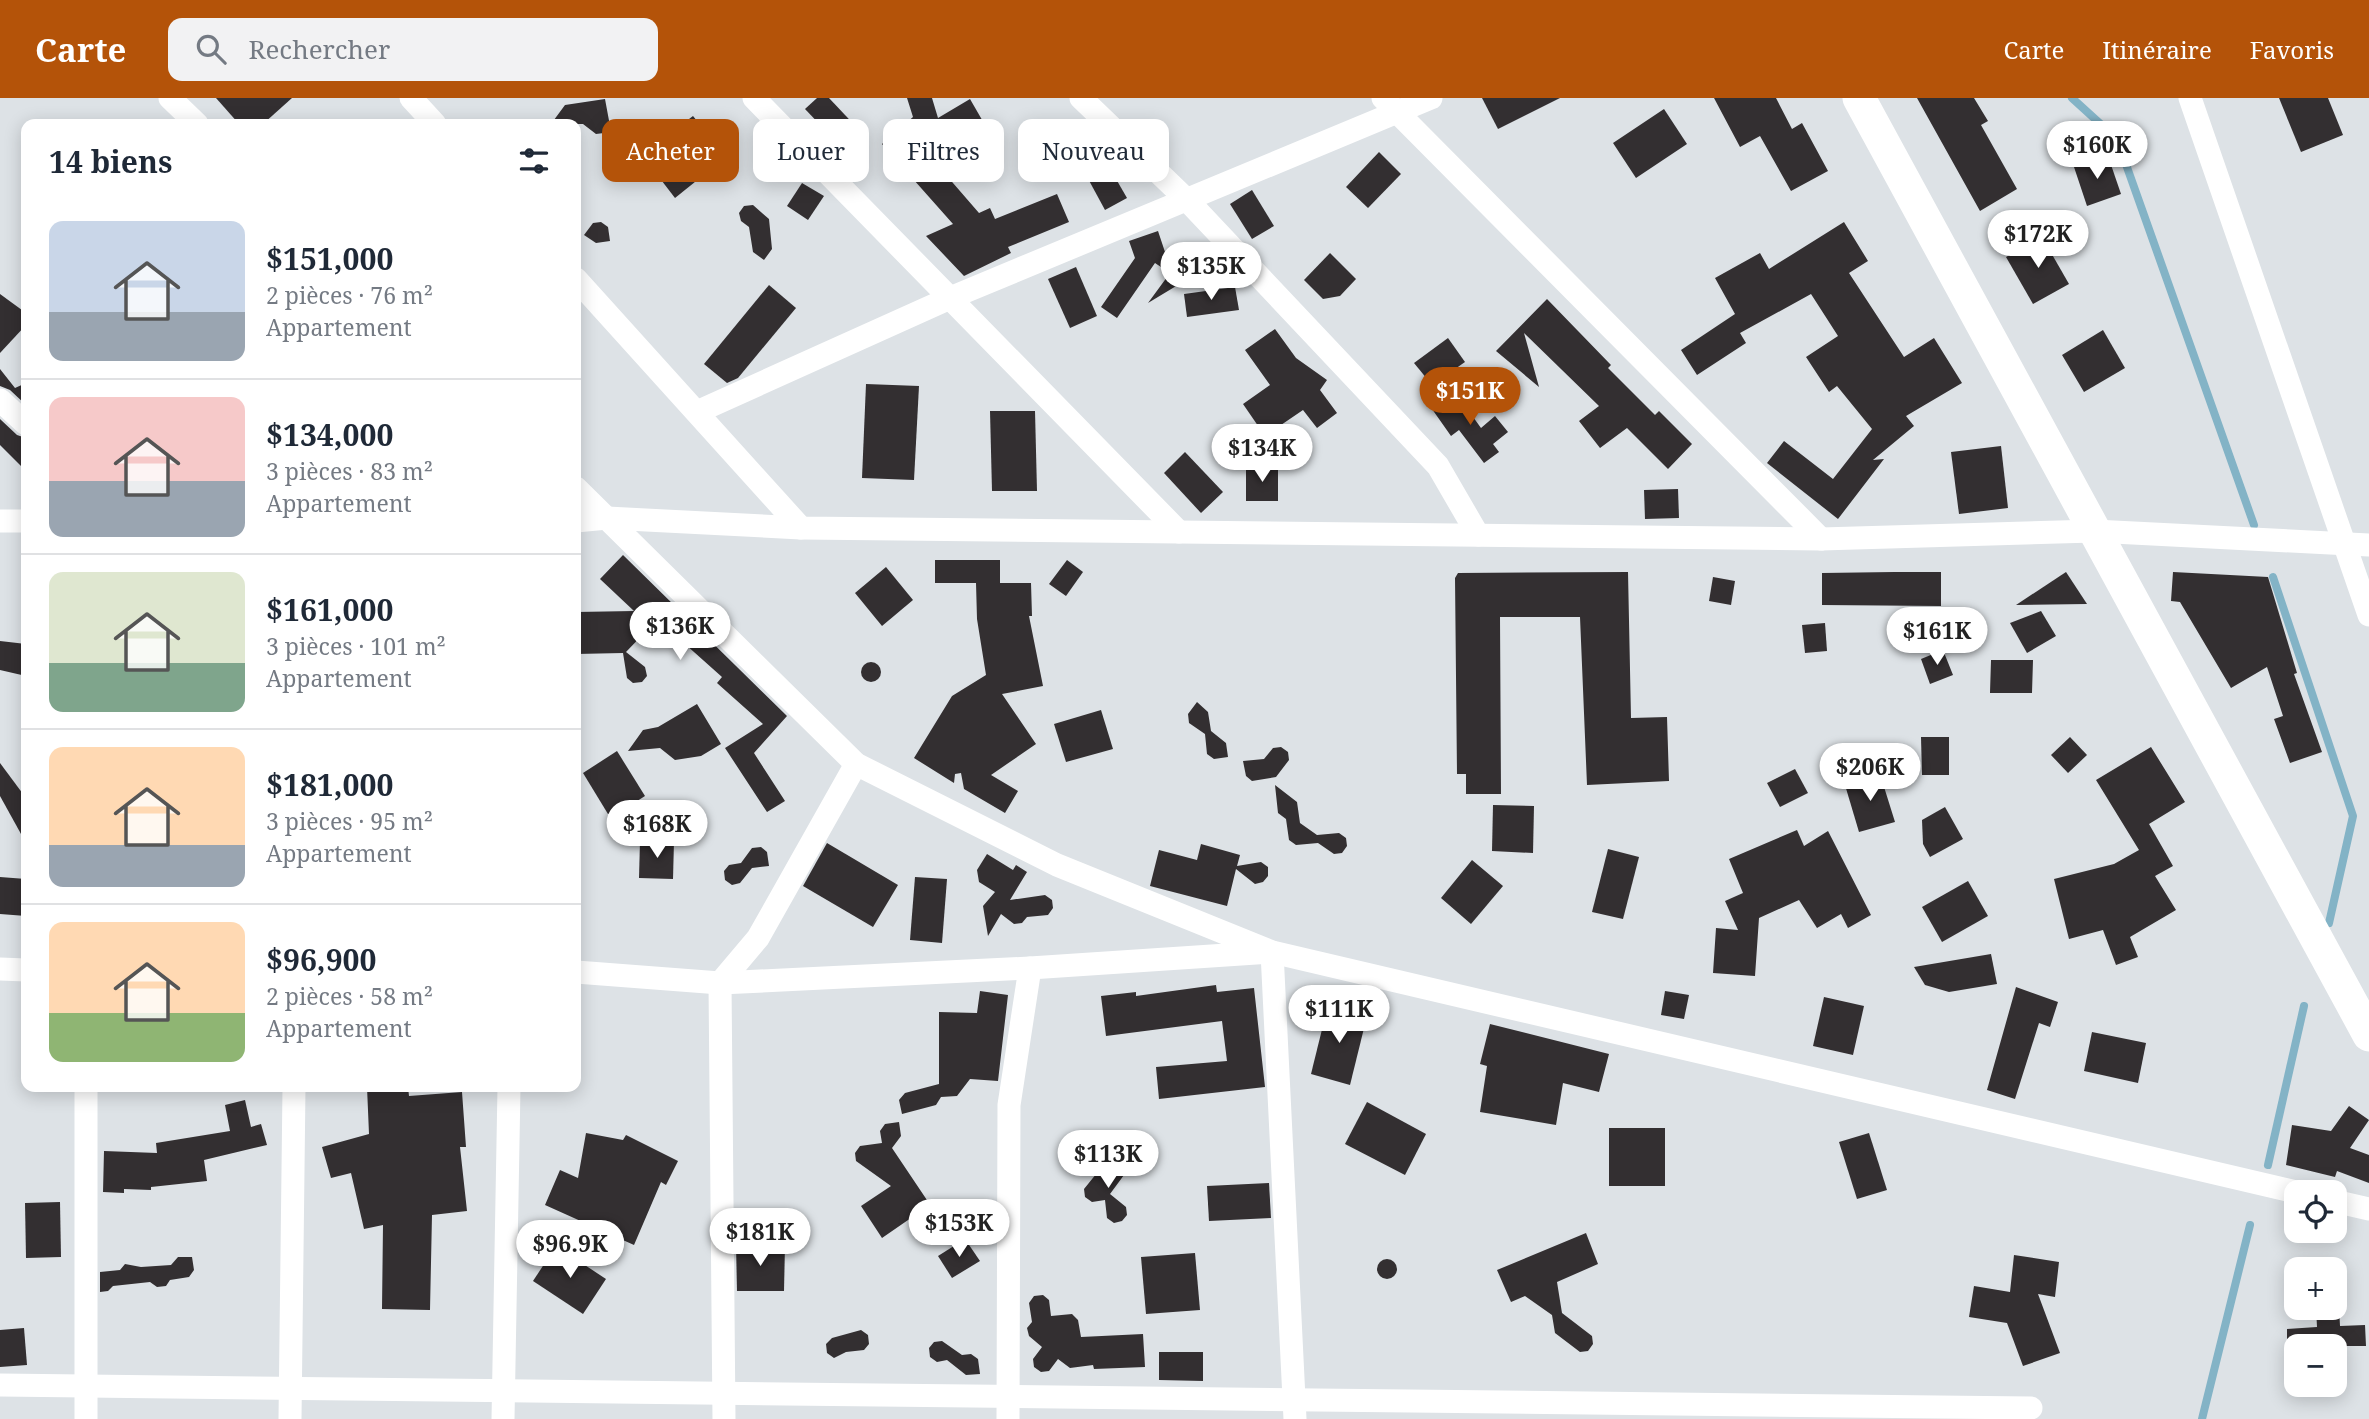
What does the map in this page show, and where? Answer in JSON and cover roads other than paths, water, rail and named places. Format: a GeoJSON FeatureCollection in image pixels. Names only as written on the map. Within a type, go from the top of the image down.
{"type":"FeatureCollection","features":[{"type":"Feature","properties":{"kind":"street"},"geometry":{"type":"LineString","coordinates":[[170,98],[192,119]]}},
{"type":"Feature","properties":{"kind":"street"},"geometry":{"type":"LineString","coordinates":[[411,98],[430,119]]}},
{"type":"Feature","properties":{"kind":"street"},"geometry":{"type":"LineString","coordinates":[[754,98],[1179,532]]}},
{"type":"Feature","properties":{"kind":"street"},"geometry":{"type":"LineString","coordinates":[[1081,98],[1187,200],[1438,466],[1478,536]]}},
{"type":"Feature","properties":{"kind":"street"},"geometry":{"type":"LineString","coordinates":[[696,412],[950,298],[1187,200],[1391,105],[1430,98]]}},
{"type":"Feature","properties":{"kind":"street"},"geometry":{"type":"LineString","coordinates":[[1859,98],[2369,1035]]}},
{"type":"Feature","properties":{"kind":"street"},"geometry":{"type":"LineString","coordinates":[[2190,98],[2369,615]]}},
{"type":"Feature","properties":{"kind":"street"},"geometry":{"type":"LineString","coordinates":[[1391,105],[1821,539]]}},
{"type":"Feature","properties":{"kind":"street"},"geometry":{"type":"LineString","coordinates":[[581,285],[802,528]]}},
{"type":"Feature","properties":{"kind":"street"},"geometry":{"type":"LineString","coordinates":[[0,400],[21,419]]}},
{"type":"Feature","properties":{"kind":"street"},"geometry":{"type":"LineString","coordinates":[[581,493],[856,764],[1057,865],[1272,952],[2284,1189]]}},
{"type":"Feature","properties":{"kind":"street"},"geometry":{"type":"LineString","coordinates":[[581,521],[607,518],[802,528],[1821,539],[2094,531],[2369,545]]}},
{"type":"Feature","properties":{"kind":"street"},"geometry":{"type":"LineString","coordinates":[[0,521],[21,521]]}},
{"type":"Feature","properties":{"kind":"street"},"geometry":{"type":"LineString","coordinates":[[724,1419],[720,983],[758,938],[856,764]]}},
{"type":"Feature","properties":{"kind":"street"},"geometry":{"type":"LineString","coordinates":[[581,972],[720,983],[1031,968],[1272,952]]}},
{"type":"Feature","properties":{"kind":"street"},"geometry":{"type":"LineString","coordinates":[[1272,952],[1294,1409]]}},
{"type":"Feature","properties":{"kind":"street"},"geometry":{"type":"LineString","coordinates":[[1009,1408],[1009,1105],[1031,968]]}},
{"type":"Feature","properties":{"kind":"street"},"geometry":{"type":"LineString","coordinates":[[0,969],[21,970]]}},
{"type":"Feature","properties":{"kind":"street"},"geometry":{"type":"LineString","coordinates":[[86,1092],[86,1419]]}},
{"type":"Feature","properties":{"kind":"street"},"geometry":{"type":"LineString","coordinates":[[290,1419],[294,1092]]}},
{"type":"Feature","properties":{"kind":"street"},"geometry":{"type":"LineString","coordinates":[[503,1419],[509,1092]]}},
{"type":"Feature","properties":{"kind":"street"},"geometry":{"type":"LineString","coordinates":[[2347,1204],[2369,1209]]}},
{"type":"Feature","properties":{"kind":"street"},"geometry":{"type":"LineString","coordinates":[[0,1385],[724,1393],[1009,1408],[2031,1408]]}},
{"type":"Feature","properties":{"kind":"waterway"},"geometry":{"type":"LineString","coordinates":[[2072,98],[2117,139],[2254,525]]}},
{"type":"Feature","properties":{"kind":"waterway"},"geometry":{"type":"LineString","coordinates":[[2273,577],[2353,816],[2329,923]]}},
{"type":"Feature","properties":{"kind":"waterway"},"geometry":{"type":"LineString","coordinates":[[2268,1165],[2304,1006]]}},
{"type":"Feature","properties":{"kind":"waterway"},"geometry":{"type":"LineString","coordinates":[[2202,1419],[2250,1225]]}}]}
